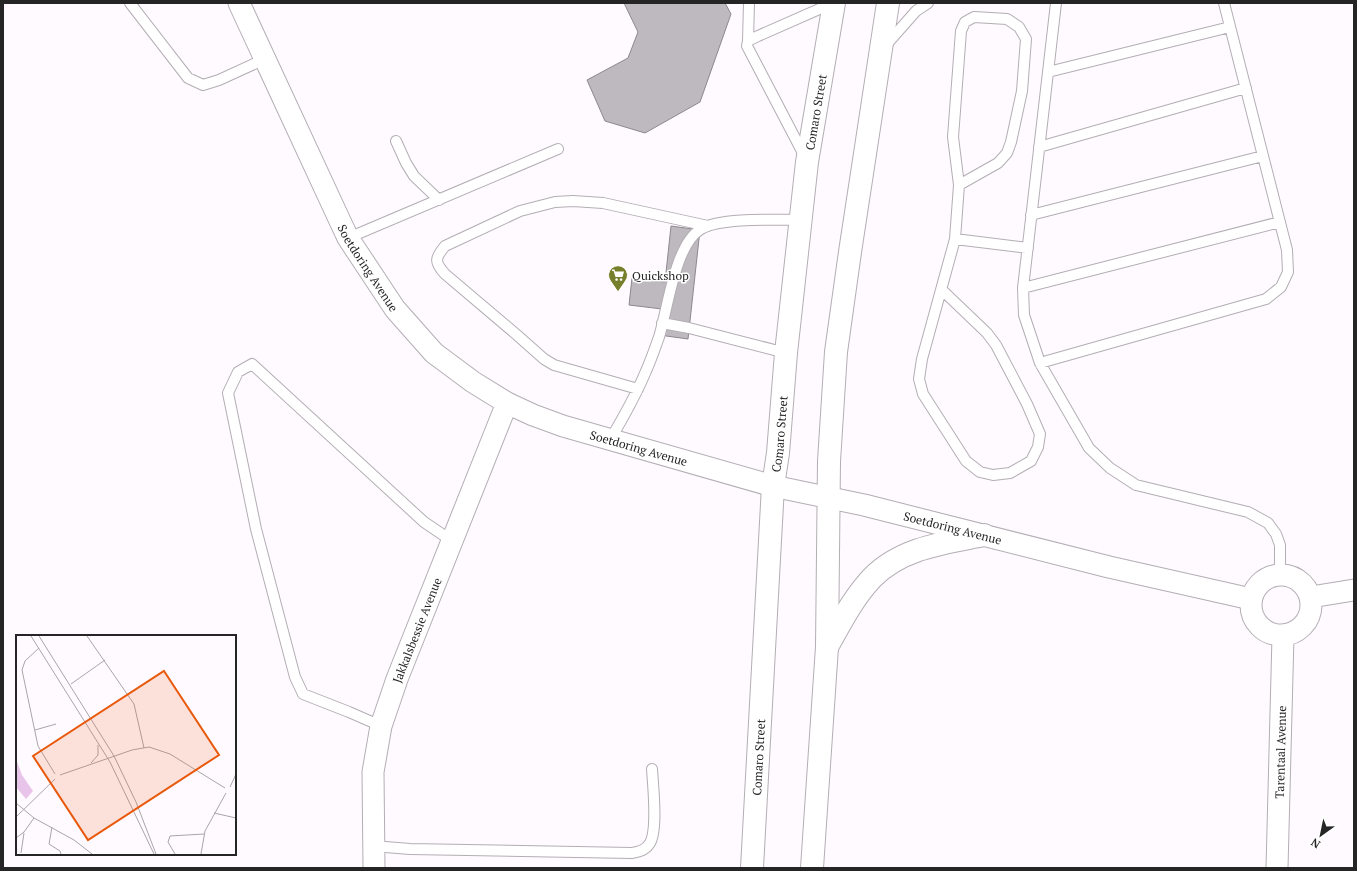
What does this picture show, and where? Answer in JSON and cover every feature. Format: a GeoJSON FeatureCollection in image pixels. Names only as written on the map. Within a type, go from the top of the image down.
{"type":"FeatureCollection","features":[{"type":"Feature","properties":{"kind":"street","name":"Soetdoring Avenue"},"geometry":{"type":"LineString","coordinates":[[239,3],[348,238],[395,309],[434,353],[473,382],[507,403],[533,415],[563,426],[773,486],[828,496],[1109,567],[1251,599]]}},
{"type":"Feature","properties":{"kind":"street","name":"Comaro Street"},"geometry":{"type":"LineString","coordinates":[[752,868],[773,486],[778,453],[786,352],[807,162],[834,3]]}},
{"type":"Feature","properties":{"kind":"street"},"geometry":{"type":"LineString","coordinates":[[812,868],[827,647],[829,461],[836,352],[888,3]]}},
{"type":"Feature","properties":{"kind":"street","name":"Jakkalsbessie Avenue"},"geometry":{"type":"LineString","coordinates":[[374,868],[373,772],[381,726],[400,672],[507,403]]}},
{"type":"Feature","properties":{"kind":"street"},"geometry":{"type":"LineString","coordinates":[[827,647],[871,579],[885,567],[897,559],[926,548],[984,535]]}},
{"type":"Feature","properties":{"kind":"street"},"geometry":{"type":"LineString","coordinates":[[1280,574],[1293,577],[1304,585],[1311,597],[1312,610],[1306,623],[1296,632],[1283,636],[1269,633],[1258,625],[1252,613],[1251,599],[1256,587],[1267,578],[1280,574]]}},
{"type":"Feature","properties":{"kind":"street"},"geometry":{"type":"LineString","coordinates":[[1311,597],[1354,590]]}},
{"type":"Feature","properties":{"kind":"street","name":"Tarentaal Avenue"},"geometry":{"type":"LineString","coordinates":[[1277,868],[1283,636]]}},
{"type":"Feature","properties":{"kind":"lane"},"geometry":{"type":"LineString","coordinates":[[130,3],[188,78],[203,86],[265,59]]}},
{"type":"Feature","properties":{"kind":"lane"},"geometry":{"type":"LineString","coordinates":[[749,3],[748,44],[807,162]]}},
{"type":"Feature","properties":{"kind":"lane"},"geometry":{"type":"LineString","coordinates":[[748,44],[758,36],[834,3]]}},
{"type":"Feature","properties":{"kind":"lane"},"geometry":{"type":"LineString","coordinates":[[882,49],[916,11],[928,3]]}},
{"type":"Feature","properties":{"kind":"lane"},"geometry":{"type":"LineString","coordinates":[[1056,3],[1023,288],[1024,315],[1040,363],[1089,448],[1110,468],[1136,484],[1248,512],[1268,523],[1276,534],[1280,545],[1280,574]]}},
{"type":"Feature","properties":{"kind":"lane"},"geometry":{"type":"LineString","coordinates":[[1040,363],[1266,299],[1281,287],[1288,272],[1287,250],[1224,3]]}},
{"type":"Feature","properties":{"kind":"lane"},"geometry":{"type":"LineString","coordinates":[[942,290],[987,334],[996,345],[1027,404],[1040,434],[1038,447],[1030,461],[1010,473],[993,475],[980,472],[966,461],[923,394],[919,379],[922,359],[955,239],[959,185],[953,137],[961,31],[965,22],[974,17],[1007,19],[1019,27],[1026,39],[1022,91],[1012,142],[1007,153],[998,163],[959,185]]}},
{"type":"Feature","properties":{"kind":"lane"},"geometry":{"type":"LineString","coordinates":[[1048,72],[1230,27]]}},
{"type":"Feature","properties":{"kind":"lane"},"geometry":{"type":"LineString","coordinates":[[1039,147],[1246,88]]}},
{"type":"Feature","properties":{"kind":"lane"},"geometry":{"type":"LineString","coordinates":[[396,141],[414,176],[439,200]]}},
{"type":"Feature","properties":{"kind":"lane"},"geometry":{"type":"LineString","coordinates":[[348,238],[558,149]]}},
{"type":"Feature","properties":{"kind":"lane"},"geometry":{"type":"LineString","coordinates":[[1031,215],[1263,156]]}},
{"type":"Feature","properties":{"kind":"lane"},"geometry":{"type":"LineString","coordinates":[[638,389],[554,365],[544,359],[518,335],[445,274],[439,267],[437,260],[439,253],[445,246],[520,211],[555,202],[573,201],[603,203],[708,226]]}},
{"type":"Feature","properties":{"kind":"lane"},"geometry":{"type":"LineString","coordinates":[[610,440],[629,408],[646,370],[659,336],[680,257],[690,240],[700,229],[728,222],[752,220],[800,220]]}},
{"type":"Feature","properties":{"kind":"lane"},"geometry":{"type":"LineString","coordinates":[[1023,288],[1280,222]]}},
{"type":"Feature","properties":{"kind":"lane"},"geometry":{"type":"LineString","coordinates":[[955,239],[1028,248]]}},
{"type":"Feature","properties":{"kind":"lane"},"geometry":{"type":"LineString","coordinates":[[662,323],[689,328],[786,352]]}},
{"type":"Feature","properties":{"kind":"lane"},"geometry":{"type":"LineString","coordinates":[[381,726],[303,694],[295,677],[256,529],[228,393],[238,372],[252,364],[424,522],[452,541]]}},
{"type":"Feature","properties":{"kind":"lane"},"geometry":{"type":"LineString","coordinates":[[373,846],[410,849],[632,854],[643,851],[650,842],[654,826],[652,769]]}},
{"type":"Feature","properties":{"kind":"building"},"geometry":{"type":"Polygon","coordinates":[[[624,3],[725,3],[731,14],[700,102],[645,133],[605,121],[587,80],[628,58],[638,32],[624,3]]]}},
{"type":"Feature","properties":{"kind":"building"},"geometry":{"type":"Polygon","coordinates":[[[671,226],[700,230],[688,339],[659,335],[662,309],[629,305],[632,278],[665,282],[671,226]]]}},
{"type":"Feature","properties":{"kind":"place","name":"Quickshop"},"geometry":{"type":"Point","coordinates":[618,292]}}]}
